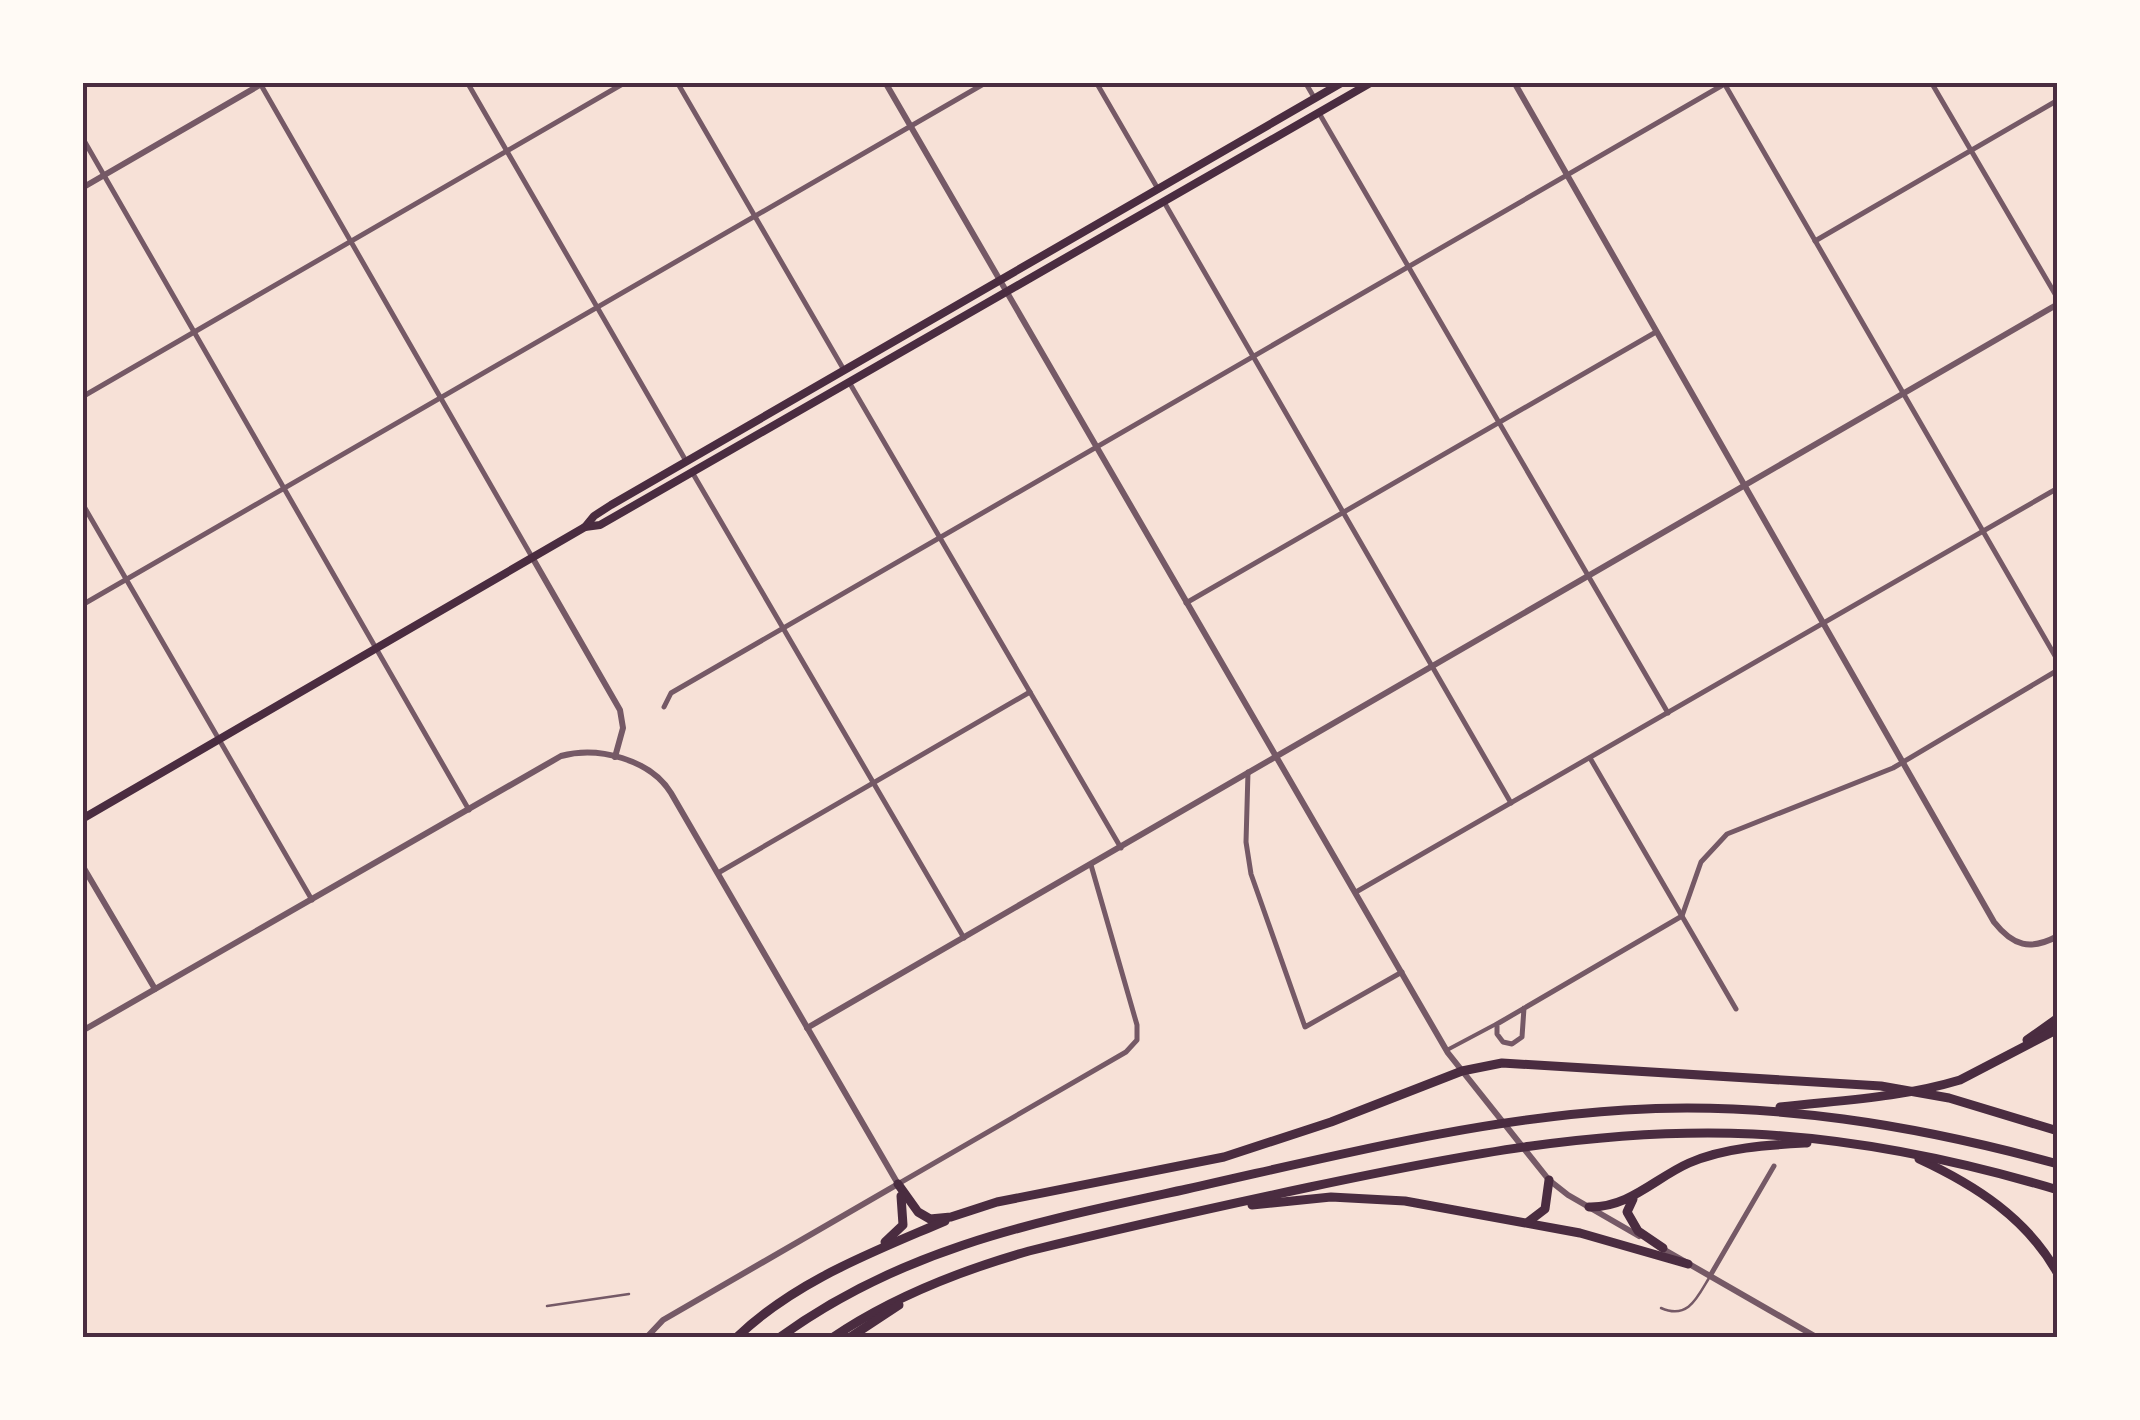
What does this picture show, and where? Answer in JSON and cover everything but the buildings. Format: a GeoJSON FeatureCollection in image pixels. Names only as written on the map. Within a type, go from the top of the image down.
{"type":"FeatureCollection","features":[{"type":"Feature","properties":{"kind":"highway"},"geometry":{"type":"LineString","coordinates":[[2002,1059],[2058,1018]]}},
{"type":"Feature","properties":{"kind":"highway"},"geometry":{"type":"LineString","coordinates":[[779,1338],[842,1297],[903,1265],[1026,1225],[1484,1126],[1623,1110],[1722,1108],[1896,1096],[1960,1080],[2058,1029]]}},
{"type":"Feature","properties":{"kind":"highway"},"geometry":{"type":"LineString","coordinates":[[898,1184],[918,1212],[930,1219],[1224,1157],[1330,1122],[1462,1071],[1502,1064],[1880,1086],[1949,1098],[2058,1132]]}},
{"type":"Feature","properties":{"kind":"highway"},"geometry":{"type":"LineString","coordinates":[[1722,1108],[1888,1124],[2058,1164]]}},
{"type":"Feature","properties":{"kind":"highway"},"geometry":{"type":"LineString","coordinates":[[832,1338],[914,1291],[1029,1250],[1436,1160],[1568,1140],[1716,1133],[1833,1142],[1903,1151],[2058,1190]]}},
{"type":"Feature","properties":{"kind":"highway"},"geometry":{"type":"LineString","coordinates":[[1589,1208],[1618,1204],[1679,1168],[1708,1156],[1748,1148],[1833,1142]]}},
{"type":"Feature","properties":{"kind":"highway"},"geometry":{"type":"LineString","coordinates":[[1903,1151],[1991,1199],[2034,1239],[2058,1274]]}},
{"type":"Feature","properties":{"kind":"highway"},"geometry":{"type":"LineString","coordinates":[[1526,1223],[1545,1209],[1546,1176]]}},
{"type":"Feature","properties":{"kind":"highway"},"geometry":{"type":"LineString","coordinates":[[736,1338],[758,1317],[892,1237],[903,1226],[898,1184]]}},
{"type":"Feature","properties":{"kind":"highway"},"geometry":{"type":"LineString","coordinates":[[1635,1196],[1628,1207],[1628,1218],[1663,1248]]}},
{"type":"Feature","properties":{"kind":"highway"},"geometry":{"type":"LineString","coordinates":[[1210,1210],[1331,1197],[1368,1197],[1526,1223],[1632,1246],[1688,1264]]}},
{"type":"Feature","properties":{"kind":"highway"},"geometry":{"type":"LineString","coordinates":[[845,1264],[970,1211]]}},
{"type":"Feature","properties":{"kind":"highway"},"geometry":{"type":"LineString","coordinates":[[848,1338],[968,1269]]}},
{"type":"Feature","properties":{"kind":"main road"},"geometry":{"type":"LineString","coordinates":[[82,818],[1343,82]]}},
{"type":"Feature","properties":{"kind":"main road"},"geometry":{"type":"LineString","coordinates":[[584,527],[600,526],[1372,82]]}},
{"type":"Feature","properties":{"kind":"street"},"geometry":{"type":"LineString","coordinates":[[467,82],[686,462]]}},
{"type":"Feature","properties":{"kind":"street"},"geometry":{"type":"LineString","coordinates":[[82,397],[626,82]]}},
{"type":"Feature","properties":{"kind":"street"},"geometry":{"type":"LineString","coordinates":[[677,82],[844,370]]}},
{"type":"Feature","properties":{"kind":"street"},"geometry":{"type":"LineString","coordinates":[[885,82],[1462,1071],[1546,1176],[1589,1208],[1818,1338]]}},
{"type":"Feature","properties":{"kind":"street"},"geometry":{"type":"LineString","coordinates":[[82,605],[987,82]]}},
{"type":"Feature","properties":{"kind":"street"},"geometry":{"type":"LineString","coordinates":[[1096,82],[1158,189]]}},
{"type":"Feature","properties":{"kind":"street"},"geometry":{"type":"LineString","coordinates":[[1305,82],[1314,99]]}},
{"type":"Feature","properties":{"kind":"street"},"geometry":{"type":"LineString","coordinates":[[1514,82],[1994,922],[2014,943],[2034,946],[2058,936]]}},
{"type":"Feature","properties":{"kind":"street"},"geometry":{"type":"LineString","coordinates":[[808,1028],[2058,302],[1932,82]]}},
{"type":"Feature","properties":{"kind":"street"},"geometry":{"type":"LineString","coordinates":[[82,188],[261,83],[620,710],[623,728],[615,758]]}},
{"type":"Feature","properties":{"kind":"street"},"geometry":{"type":"LineString","coordinates":[[664,706],[672,693],[1725,83],[2058,661]]}},
{"type":"Feature","properties":{"kind":"street"},"geometry":{"type":"LineString","coordinates":[[1815,241],[2058,100]]}},
{"type":"Feature","properties":{"kind":"street"},"geometry":{"type":"LineString","coordinates":[[1318,113],[1668,713]]}},
{"type":"Feature","properties":{"kind":"street"},"geometry":{"type":"LineString","coordinates":[[82,137],[469,810]]}},
{"type":"Feature","properties":{"kind":"street"},"geometry":{"type":"LineString","coordinates":[[1164,202],[1511,804]]}},
{"type":"Feature","properties":{"kind":"street"},"geometry":{"type":"LineString","coordinates":[[1186,603],[1657,331]]}},
{"type":"Feature","properties":{"kind":"street"},"geometry":{"type":"LineString","coordinates":[[849,382],[1120,848]]}},
{"type":"Feature","properties":{"kind":"street"},"geometry":{"type":"LineString","coordinates":[[692,472],[964,938]]}},
{"type":"Feature","properties":{"kind":"street"},"geometry":{"type":"LineString","coordinates":[[1356,892],[2058,488]]}},
{"type":"Feature","properties":{"kind":"street"},"geometry":{"type":"LineString","coordinates":[[82,503],[312,900]]}},
{"type":"Feature","properties":{"kind":"street"},"geometry":{"type":"LineString","coordinates":[[1447,1050],[1682,916],[1701,862],[1728,834],[1903,762],[2058,670]]}},
{"type":"Feature","properties":{"kind":"street"},"geometry":{"type":"LineString","coordinates":[[718,873],[1030,692]]}},
{"type":"Feature","properties":{"kind":"street"},"geometry":{"type":"LineString","coordinates":[[82,1031],[561,756],[586,751],[645,768],[660,778],[898,1184]]}},
{"type":"Feature","properties":{"kind":"street"},"geometry":{"type":"LineString","coordinates":[[1590,758],[1736,1009]]}},
{"type":"Feature","properties":{"kind":"street"},"geometry":{"type":"LineString","coordinates":[[1248,772],[1246,842],[1251,874],[1305,1027],[1402,972]]}},
{"type":"Feature","properties":{"kind":"street"},"geometry":{"type":"LineString","coordinates":[[82,865],[155,990]]}},
{"type":"Feature","properties":{"kind":"street"},"geometry":{"type":"LineString","coordinates":[[646,1338],[663,1320],[1135,1044],[1138,1025],[1090,865]]}},
{"type":"Feature","properties":{"kind":"street"},"geometry":{"type":"LineString","coordinates":[[1497,1024],[1500,1040],[1516,1043],[1523,1033],[1524,1008]]}},
{"type":"Feature","properties":{"kind":"street"},"geometry":{"type":"LineString","coordinates":[[1710,1276],[1774,1166]]}},
{"type":"Feature","properties":{"kind":"lane"},"geometry":{"type":"LineString","coordinates":[[1661,1308],[1676,1313],[1686,1310],[1710,1276]]}},
{"type":"Feature","properties":{"kind":"lane"},"geometry":{"type":"LineString","coordinates":[[547,1306],[628,1294]]}}]}
